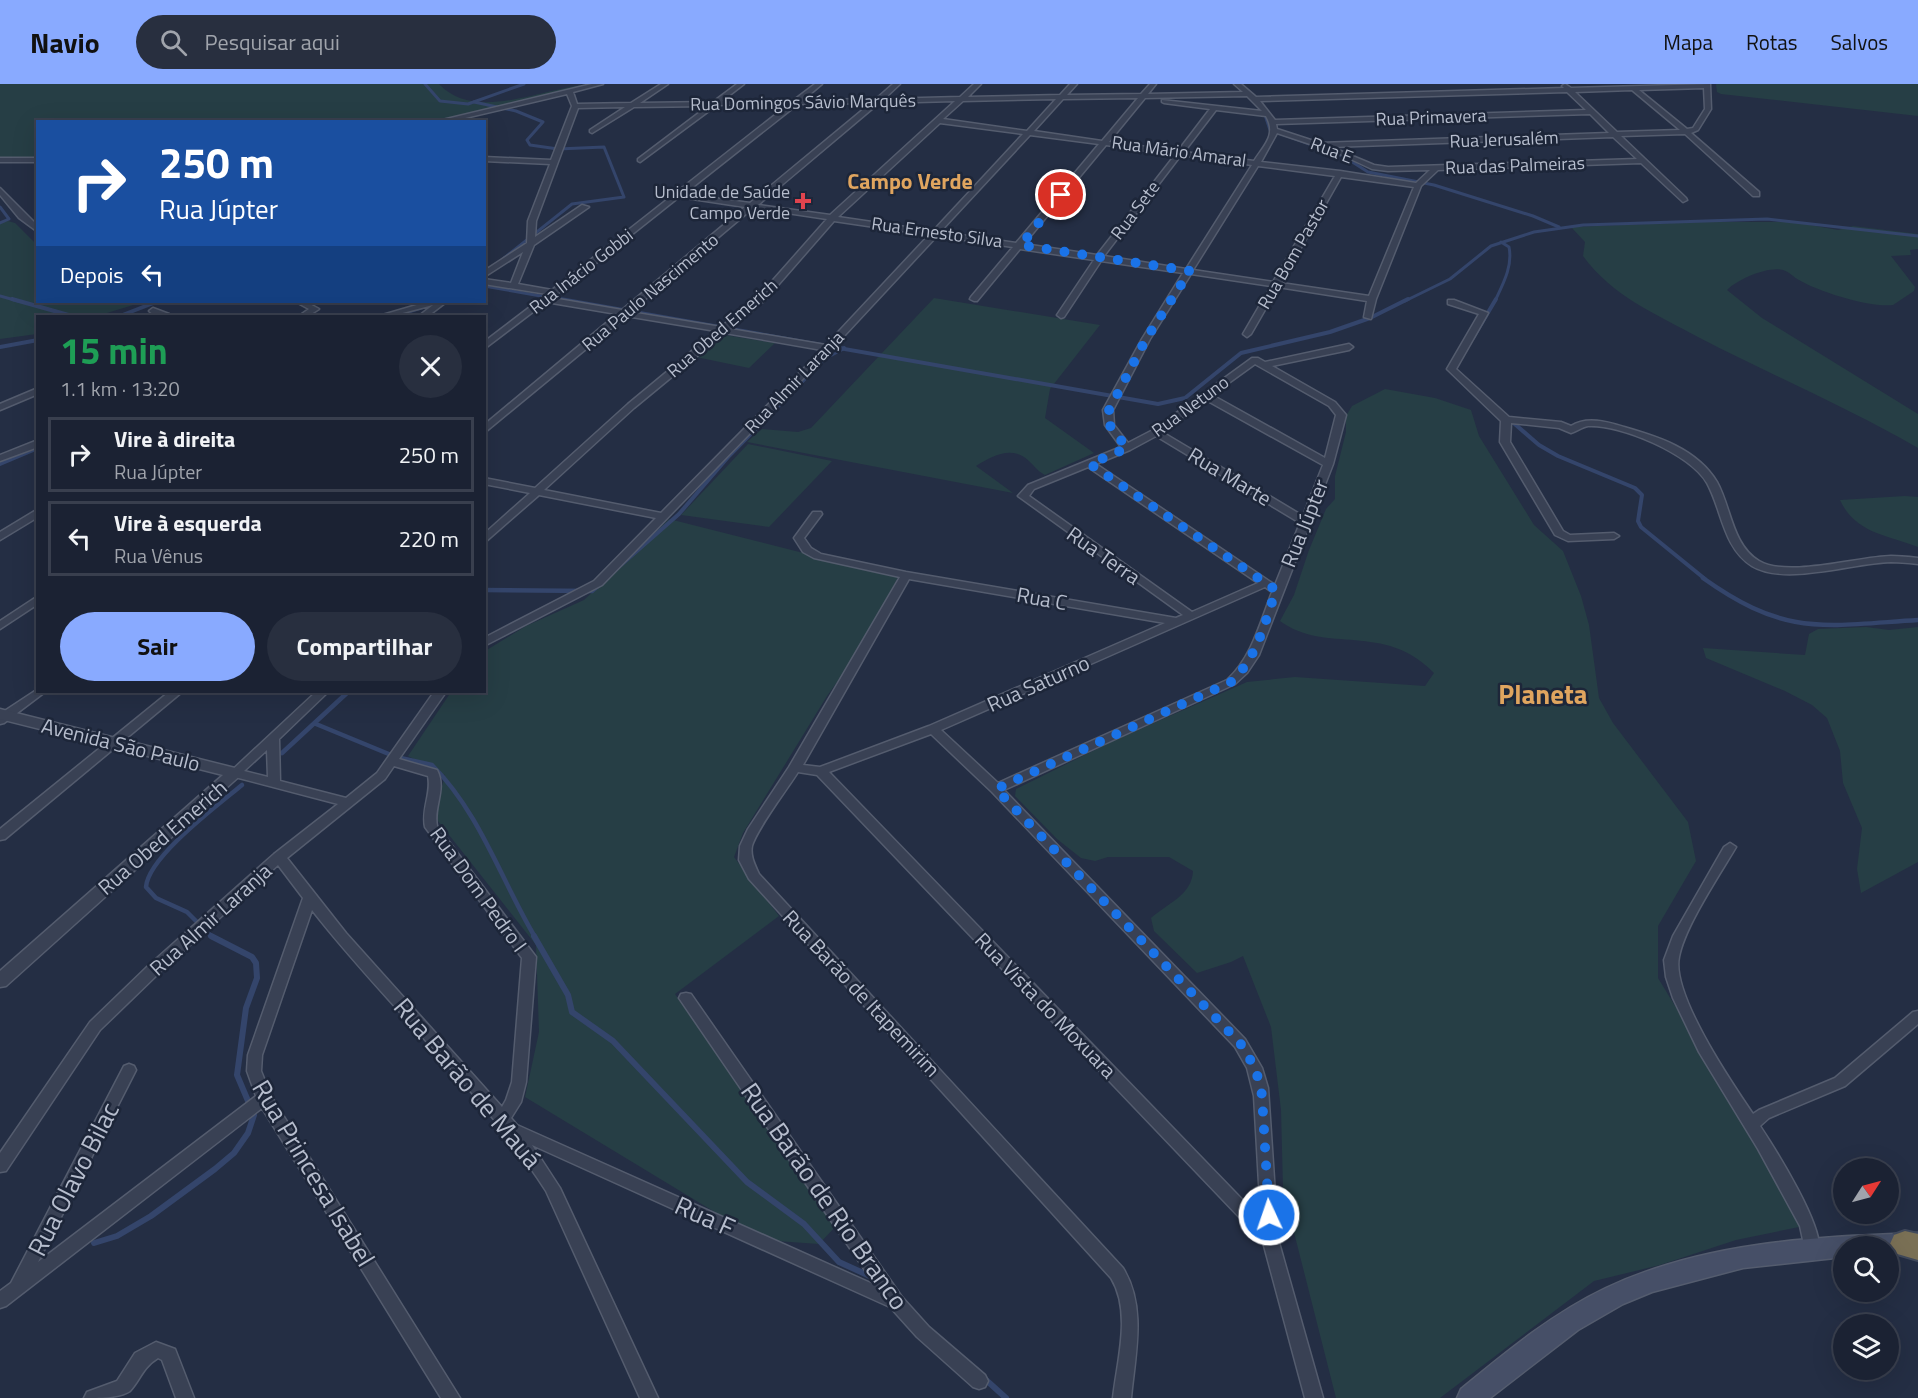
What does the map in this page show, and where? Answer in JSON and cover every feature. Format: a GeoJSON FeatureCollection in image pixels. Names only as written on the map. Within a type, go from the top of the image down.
{"type":"FeatureCollection","features":[{"type":"Feature","properties":{"kind":"main road"},"geometry":{"type":"LineString","coordinates":[[1899,1244],[1914,1244]]}},
{"type":"Feature","properties":{"kind":"main road"},"geometry":{"type":"LineString","coordinates":[[1470,1398],[1553,1334],[1605,1302],[1657,1279],[1718,1261],[1772,1251],[1833,1248]]}},
{"type":"Feature","properties":{"kind":"street"},"geometry":{"type":"LineString","coordinates":[[448,120],[600,84]]}},
{"type":"Feature","properties":{"kind":"street"},"geometry":{"type":"LineString","coordinates":[[592,131],[665,84]]}},
{"type":"Feature","properties":{"kind":"street"},"geometry":{"type":"LineString","coordinates":[[640,160],[741,84]]}},
{"type":"Feature","properties":{"kind":"street","name":"Rua Inácio Gobbi"},"geometry":{"type":"LineString","coordinates":[[486,345],[819,84]]}},
{"type":"Feature","properties":{"kind":"street","name":"Rua Paulo Nascimento"},"geometry":{"type":"LineString","coordinates":[[486,428],[897,84]]}},
{"type":"Feature","properties":{"kind":"street","name":"Rua Obed Emerich"},"geometry":{"type":"LineString","coordinates":[[486,538],[631,406],[779,281],[833,217],[978,84]]}},
{"type":"Feature","properties":{"kind":"street","name":"Rua Almir Laranja"},"geometry":{"type":"LineString","coordinates":[[486,643],[593,587],[831,345],[1074,84]]}},
{"type":"Feature","properties":{"kind":"street"},"geometry":{"type":"LineString","coordinates":[[974,299],[1105,141],[1146,96],[1153,84]]}},
{"type":"Feature","properties":{"kind":"street"},"geometry":{"type":"LineString","coordinates":[[1127,448],[1108,423],[1106,416],[1146,339],[1258,161],[1274,126],[1267,114],[1237,84]]}},
{"type":"Feature","properties":{"kind":"street"},"geometry":{"type":"LineString","coordinates":[[1686,132],[1696,129],[1708,110],[1707,85]]}},
{"type":"Feature","properties":{"kind":"street","name":"Rua Domingos Sávio Marquês"},"geometry":{"type":"LineString","coordinates":[[575,106],[1250,96],[1707,85]]}},
{"type":"Feature","properties":{"kind":"street"},"geometry":{"type":"LineString","coordinates":[[1565,87],[1683,200]]}},
{"type":"Feature","properties":{"kind":"street"},"geometry":{"type":"LineString","coordinates":[[1633,88],[1756,194]]}},
{"type":"Feature","properties":{"kind":"street"},"geometry":{"type":"LineString","coordinates":[[514,285],[531,238],[532,221],[575,106],[569,91]]}},
{"type":"Feature","properties":{"kind":"street"},"geometry":{"type":"LineString","coordinates":[[1146,96],[1163,101],[1267,114]]}},
{"type":"Feature","properties":{"kind":"street","name":"Rua Sete"},"geometry":{"type":"LineString","coordinates":[[1061,315],[1100,257],[1214,108]]}},
{"type":"Feature","properties":{"kind":"street","name":"Rua Primavera"},"geometry":{"type":"LineString","coordinates":[[1274,126],[1590,112]]}},
{"type":"Feature","properties":{"kind":"street","name":"Rua Mário Amaral"},"geometry":{"type":"LineString","coordinates":[[940,121],[1258,161],[1418,185]]}},
{"type":"Feature","properties":{"kind":"street","name":"Rua E"},"geometry":{"type":"LineString","coordinates":[[1274,126],[1372,167],[1388,169]]}},
{"type":"Feature","properties":{"kind":"street","name":"Rua Jerusalém"},"geometry":{"type":"LineString","coordinates":[[1322,145],[1686,132]]}},
{"type":"Feature","properties":{"kind":"street"},"geometry":{"type":"LineString","coordinates":[[486,159],[554,162]]}},
{"type":"Feature","properties":{"kind":"street"},"geometry":{"type":"LineString","coordinates":[[0,160],[36,160]]}},
{"type":"Feature","properties":{"kind":"street","name":"Rua das Palmeiras"},"geometry":{"type":"LineString","coordinates":[[1388,169],[1641,161]]}},
{"type":"Feature","properties":{"kind":"street"},"geometry":{"type":"LineString","coordinates":[[1368,316],[1372,299],[1418,185],[1436,168]]}},
{"type":"Feature","properties":{"kind":"street","name":"Rua Bom Pastor"},"geometry":{"type":"LineString","coordinates":[[1247,334],[1340,173]]}},
{"type":"Feature","properties":{"kind":"street"},"geometry":{"type":"LineString","coordinates":[[0,190],[19,217],[36,229]]}},
{"type":"Feature","properties":{"kind":"street","name":"Rua Ernesto Silva"},"geometry":{"type":"LineString","coordinates":[[679,195],[935,231],[1372,299]]}},
{"type":"Feature","properties":{"kind":"street"},"geometry":{"type":"LineString","coordinates":[[486,273],[531,238],[585,207]]}},
{"type":"Feature","properties":{"kind":"street"},"geometry":{"type":"LineString","coordinates":[[19,217],[36,213]]}},
{"type":"Feature","properties":{"kind":"street"},"geometry":{"type":"LineString","coordinates":[[486,281],[552,292]]}},
{"type":"Feature","properties":{"kind":"street"},"geometry":{"type":"LineString","coordinates":[[543,299],[721,330],[831,345]]}},
{"type":"Feature","properties":{"kind":"street"},"geometry":{"type":"LineString","coordinates":[[1450,302],[1484,313],[1451,369],[1506,420],[1561,425],[1570,430],[1580,425],[1592,424],[1630,432],[1669,446],[1685,455],[1712,483],[1731,536],[1740,551],[1768,568],[1780,572],[1891,559],[1918,561]]}},
{"type":"Feature","properties":{"kind":"street"},"geometry":{"type":"LineString","coordinates":[[302,303],[315,309],[305,315]]}},
{"type":"Feature","properties":{"kind":"street"},"geometry":{"type":"LineString","coordinates":[[386,315],[438,303]]}},
{"type":"Feature","properties":{"kind":"street"},"geometry":{"type":"LineString","coordinates":[[424,315],[438,303]]}},
{"type":"Feature","properties":{"kind":"street"},"geometry":{"type":"LineString","coordinates":[[153,311],[163,315]]}},
{"type":"Feature","properties":{"kind":"street"},"geometry":{"type":"LineString","coordinates":[[1259,362],[1348,347]]}},
{"type":"Feature","properties":{"kind":"street","name":"Rua Netuno"},"geometry":{"type":"LineString","coordinates":[[1025,491],[1127,448],[1156,432],[1205,395],[1259,362]]}},
{"type":"Feature","properties":{"kind":"street","name":"Rua Júpter"},"geometry":{"type":"LineString","coordinates":[[996,789],[1231,682],[1243,671],[1253,655],[1271,586],[1304,521],[1328,464],[1341,411],[1259,362]]}},
{"type":"Feature","properties":{"kind":"street"},"geometry":{"type":"LineString","coordinates":[[0,407],[36,393]]}},
{"type":"Feature","properties":{"kind":"street"},"geometry":{"type":"LineString","coordinates":[[1205,395],[1328,464]]}},
{"type":"Feature","properties":{"kind":"street"},"geometry":{"type":"LineString","coordinates":[[1506,420],[1505,442],[1559,533],[1568,538],[1614,536]]}},
{"type":"Feature","properties":{"kind":"street","name":"Rua Marte"},"geometry":{"type":"LineString","coordinates":[[1156,432],[1304,521]]}},
{"type":"Feature","properties":{"kind":"street"},"geometry":{"type":"LineString","coordinates":[[0,458],[36,443]]}},
{"type":"Feature","properties":{"kind":"street"},"geometry":{"type":"LineString","coordinates":[[1090,464],[1271,586]]}},
{"type":"Feature","properties":{"kind":"street"},"geometry":{"type":"LineString","coordinates":[[486,481],[664,517]]}},
{"type":"Feature","properties":{"kind":"street","name":"Rua Terra"},"geometry":{"type":"LineString","coordinates":[[1025,491],[1023,496],[1027,501],[1191,616]]}},
{"type":"Feature","properties":{"kind":"street"},"geometry":{"type":"LineString","coordinates":[[0,537],[36,513]]}},
{"type":"Feature","properties":{"kind":"street","name":"Rua C"},"geometry":{"type":"LineString","coordinates":[[817,514],[799,538],[807,550],[818,556],[906,575],[1178,622]]}},
{"type":"Feature","properties":{"kind":"street","name":"Rua Barão de Itapemirim"},"geometry":{"type":"LineString","coordinates":[[906,575],[795,768],[753,832],[746,846],[746,860],[754,876],[1106,1259],[1122,1280],[1128,1300],[1129,1318],[1122,1398]]}},
{"type":"Feature","properties":{"kind":"street","name":"Rua Saturno"},"geometry":{"type":"LineString","coordinates":[[795,768],[821,771],[933,729],[1191,616],[1271,586]]}},
{"type":"Feature","properties":{"kind":"street"},"geometry":{"type":"LineString","coordinates":[[0,626],[36,600]]}},
{"type":"Feature","properties":{"kind":"street"},"geometry":{"type":"LineString","coordinates":[[2,717],[38,693]]}},
{"type":"Feature","properties":{"kind":"street"},"geometry":{"type":"LineString","coordinates":[[0,836],[112,742],[175,693]]}},
{"type":"Feature","properties":{"kind":"street","name":"Rua Obed Emerich"},"geometry":{"type":"LineString","coordinates":[[0,981],[235,773],[321,693]]}},
{"type":"Feature","properties":{"kind":"street","name":"Rua Almir Laranja"},"geometry":{"type":"LineString","coordinates":[[0,1166],[95,1026],[153,970],[279,857],[373,783],[392,761],[439,693]]}},
{"type":"Feature","properties":{"kind":"street","name":"Avenida São Paulo"},"geometry":{"type":"LineString","coordinates":[[2,717],[112,742],[347,802]]}},
{"type":"Feature","properties":{"kind":"street"},"geometry":{"type":"LineString","coordinates":[[933,729],[996,789],[1240,1043],[1253,1062],[1260,1078],[1262,1096],[1270,1239],[1314,1398]]}},
{"type":"Feature","properties":{"kind":"street"},"geometry":{"type":"LineString","coordinates":[[273,737],[274,783]]}},
{"type":"Feature","properties":{"kind":"street","name":"Rua Dom Pedro I"},"geometry":{"type":"LineString","coordinates":[[392,761],[433,773],[436,780],[428,814],[431,827],[529,957],[519,1082],[513,1102],[502,1118]]}},
{"type":"Feature","properties":{"kind":"street","name":"Rua Vista do Moxuara"},"geometry":{"type":"LineString","coordinates":[[821,771],[1270,1239]]}},
{"type":"Feature","properties":{"kind":"street"},"geometry":{"type":"LineString","coordinates":[[1730,847],[1676,948],[1672,958],[1671,973],[1682,1002],[1808,1225],[1812,1249]]}},
{"type":"Feature","properties":{"kind":"street","name":"Rua Barão de Mauá"},"geometry":{"type":"LineString","coordinates":[[279,857],[309,898],[514,1131],[552,1188],[649,1398]]}},
{"type":"Feature","properties":{"kind":"street","name":"Rua Princesa Isabel"},"geometry":{"type":"LineString","coordinates":[[309,898],[255,1054],[255,1080],[451,1398]]}},
{"type":"Feature","properties":{"kind":"street","name":"Rua Barão de Rio Branco"},"geometry":{"type":"LineString","coordinates":[[686,998],[896,1302],[924,1332],[979,1381]]}},
{"type":"Feature","properties":{"kind":"street"},"geometry":{"type":"LineString","coordinates":[[1751,1124],[1764,1114],[1840,1082],[1918,1016]]}},
{"type":"Feature","properties":{"kind":"street","name":"Rua Olavo Bilac"},"geometry":{"type":"LineString","coordinates":[[16,1289],[129,1070]]}},
{"type":"Feature","properties":{"kind":"street"},"geometry":{"type":"LineString","coordinates":[[0,1301],[264,1098]]}},
{"type":"Feature","properties":{"kind":"street","name":"Rua F"},"geometry":{"type":"LineString","coordinates":[[514,1131],[896,1302]]}},
{"type":"Feature","properties":{"kind":"street"},"geometry":{"type":"LineString","coordinates":[[93,1398],[121,1392],[141,1359],[156,1350],[169,1354],[185,1398]]}},
{"type":"Feature","properties":{"kind":"shaded area"},"geometry":{"type":"Polygon","coordinates":[[[0,84],[439,84],[455,96],[473,101],[493,102],[596,84],[439,120],[36,120],[36,159],[0,161],[0,84]]]}},
{"type":"Feature","properties":{"kind":"shaded area"},"geometry":{"type":"Polygon","coordinates":[[[1716,84],[1918,84],[1918,116],[1721,94],[1717,92],[1716,84]]]}},
{"type":"Feature","properties":{"kind":"shaded area"},"geometry":{"type":"Polygon","coordinates":[[[8,221],[15,223],[36,244],[36,303],[140,303],[100,315],[36,315],[36,334],[0,339],[0,223],[8,221]]]}},
{"type":"Feature","properties":{"kind":"shaded area"},"geometry":{"type":"Polygon","coordinates":[[[1698,222],[1794,222],[1838,230],[1853,226],[1918,234],[1918,249],[1910,250],[1911,255],[1891,256],[1915,287],[1914,291],[1893,305],[1859,302],[1832,294],[1777,269],[1754,274],[1727,290],[1762,318],[1918,414],[1918,448],[1698,337],[1636,303],[1607,282],[1583,256],[1585,242],[1571,227],[1698,222]]]}},
{"type":"Feature","properties":{"kind":"shaded area"},"geometry":{"type":"Polygon","coordinates":[[[934,298],[1100,325],[1050,389],[1045,418],[1094,453],[1045,475],[1024,457],[1011,453],[996,455],[976,466],[1013,493],[747,442],[762,429],[798,432],[811,428],[934,298]]]}},
{"type":"Feature","properties":{"kind":"shaded area"},"geometry":{"type":"Polygon","coordinates":[[[724,335],[775,343],[749,368],[696,357],[724,335]]]}},
{"type":"Feature","properties":{"kind":"shaded area"},"geometry":{"type":"Polygon","coordinates":[[[1385,389],[1435,398],[1471,410],[1479,436],[1534,525],[1563,551],[1581,596],[1589,625],[1599,698],[1613,723],[1688,822],[1696,861],[1658,926],[1658,978],[1804,1217],[1804,1226],[1736,1240],[1660,1265],[1594,1281],[1440,1398],[1336,1398],[1283,1189],[1281,1110],[1271,1027],[1243,956],[1197,973],[1154,931],[1151,918],[1184,892],[1192,879],[1193,871],[1169,857],[1108,857],[1095,861],[1081,858],[1057,839],[1015,796],[1016,789],[1113,741],[1247,682],[1295,677],[1425,686],[1434,673],[1415,657],[1395,648],[1375,643],[1316,636],[1298,631],[1280,621],[1294,595],[1326,509],[1335,499],[1335,476],[1346,432],[1346,416],[1352,406],[1385,389]]]}},
{"type":"Feature","properties":{"kind":"shaded area"},"geometry":{"type":"Polygon","coordinates":[[[748,444],[832,461],[769,527],[681,515],[748,444]]]}},
{"type":"Feature","properties":{"kind":"shaded area"},"geometry":{"type":"Polygon","coordinates":[[[1918,497],[1918,547],[1884,536],[1863,526],[1846,511],[1840,500],[1918,497]]]}},
{"type":"Feature","properties":{"kind":"shaded area"},"geometry":{"type":"Polygon","coordinates":[[[669,519],[898,577],[867,640],[827,696],[743,833],[734,857],[779,916],[675,994],[836,1226],[819,1244],[761,1240],[525,1097],[539,1032],[536,945],[434,816],[445,775],[408,756],[450,693],[486,693],[486,650],[526,626],[584,600],[669,519]]]}},
{"type":"Feature","properties":{"kind":"shaded area"},"geometry":{"type":"Polygon","coordinates":[[[1866,627],[1889,630],[1918,627],[1918,862],[1861,893],[1857,869],[1862,828],[1843,783],[1840,751],[1827,718],[1812,705],[1785,691],[1706,658],[1703,648],[1805,655],[1809,634],[1818,629],[1866,627]]]}},
{"type":"Feature","properties":{"kind":"waterway"},"geometry":{"type":"LineString","coordinates":[[425,84],[440,101],[468,104],[524,84]]}},
{"type":"Feature","properties":{"kind":"waterway"},"geometry":{"type":"LineString","coordinates":[[474,102],[516,111],[543,122],[527,140],[530,145],[558,149],[604,147],[624,197],[572,204],[504,258]]}},
{"type":"Feature","properties":{"kind":"waterway"},"geometry":{"type":"LineString","coordinates":[[1265,115],[1270,130],[1343,156],[1368,172],[1434,185],[1533,216],[1559,227]]}},
{"type":"Feature","properties":{"kind":"waterway"},"geometry":{"type":"LineString","coordinates":[[0,207],[9,219],[0,223]]}},
{"type":"Feature","properties":{"kind":"waterway"},"geometry":{"type":"LineString","coordinates":[[1502,242],[1534,232],[1583,225],[1767,219],[1918,236]]}},
{"type":"Feature","properties":{"kind":"waterway"},"geometry":{"type":"LineString","coordinates":[[1405,301],[1450,279],[1491,246],[1502,242]]}},
{"type":"Feature","properties":{"kind":"waterway"},"geometry":{"type":"LineString","coordinates":[[1495,300],[1510,261],[1509,247],[1502,242]]}},
{"type":"Feature","properties":{"kind":"waterway"},"geometry":{"type":"LineString","coordinates":[[486,286],[569,301]]}},
{"type":"Feature","properties":{"kind":"waterway"},"geometry":{"type":"LineString","coordinates":[[0,296],[18,301]]}},
{"type":"Feature","properties":{"kind":"waterway"},"geometry":{"type":"LineString","coordinates":[[12,299],[68,315]]}},
{"type":"Feature","properties":{"kind":"waterway"},"geometry":{"type":"LineString","coordinates":[[560,299],[843,349]]}},
{"type":"Feature","properties":{"kind":"waterway"},"geometry":{"type":"LineString","coordinates":[[843,349],[1158,404],[1185,398],[1241,353],[1330,332],[1370,318],[1408,299]]}},
{"type":"Feature","properties":{"kind":"waterway"},"geometry":{"type":"LineString","coordinates":[[1473,338],[1495,300]]}},
{"type":"Feature","properties":{"kind":"waterway"},"geometry":{"type":"LineString","coordinates":[[123,315],[153,303]]}},
{"type":"Feature","properties":{"kind":"waterway"},"geometry":{"type":"LineString","coordinates":[[437,304],[442,303]]}},
{"type":"Feature","properties":{"kind":"waterway"},"geometry":{"type":"LineString","coordinates":[[397,315],[423,307]]}},
{"type":"Feature","properties":{"kind":"waterway"},"geometry":{"type":"LineString","coordinates":[[0,347],[36,340]]}},
{"type":"Feature","properties":{"kind":"waterway"},"geometry":{"type":"LineString","coordinates":[[605,579],[679,514],[729,456],[825,358],[843,349]]}},
{"type":"Feature","properties":{"kind":"waterway"},"geometry":{"type":"LineString","coordinates":[[1509,419],[1539,445],[1558,456],[1635,488],[1642,495],[1638,521],[1641,527],[1705,579]]}},
{"type":"Feature","properties":{"kind":"waterway"},"geometry":{"type":"LineString","coordinates":[[0,464],[36,449]]}},
{"type":"Feature","properties":{"kind":"waterway"},"geometry":{"type":"LineString","coordinates":[[486,590],[592,591],[607,578]]}},
{"type":"Feature","properties":{"kind":"waterway"},"geometry":{"type":"LineString","coordinates":[[1703,578],[1732,597],[1782,619],[1830,625],[1918,620]]}},
{"type":"Feature","properties":{"kind":"waterway"},"geometry":{"type":"LineString","coordinates":[[282,753],[347,693]]}},
{"type":"Feature","properties":{"kind":"waterway"},"geometry":{"type":"LineString","coordinates":[[316,724],[396,757],[432,765],[449,784],[477,825],[535,937]]}},
{"type":"Feature","properties":{"kind":"waterway"},"geometry":{"type":"LineString","coordinates":[[211,936],[187,912],[156,898],[146,887],[158,861],[171,847],[242,785]]}},
{"type":"Feature","properties":{"kind":"waterway"},"geometry":{"type":"LineString","coordinates":[[94,1243],[117,1236],[151,1216],[234,1153],[248,1133],[254,1115],[237,1075],[246,1008],[257,978],[256,963],[252,957],[211,936]]}},
{"type":"Feature","properties":{"kind":"waterway"},"geometry":{"type":"LineString","coordinates":[[534,936],[568,995],[572,1012],[613,1041],[747,1182],[804,1224],[839,1262],[872,1277]]}},
{"type":"Feature","properties":{"kind":"waterway"},"geometry":{"type":"LineString","coordinates":[[985,1379],[1006,1398]]}},
{"type":"Feature","properties":{"kind":"place","name":"Unidade de Saúde Campo Verde"},"geometry":{"type":"Point","coordinates":[803,201]}},
{"type":"Feature","properties":{"kind":"district","name":"Campo Verde"},"geometry":{"type":"Point","coordinates":[910,181]}},
{"type":"Feature","properties":{"kind":"district","name":"Planeta"},"geometry":{"type":"Point","coordinates":[1543,693]}},
{"type":"Feature","properties":{"kind":"route"},"geometry":{"type":"LineString","coordinates":[[1061,195],[1021,245],[1190,271],[1146,339],[1108,410],[1106,416],[1108,423],[1127,448],[1090,464],[1276,590],[1253,655],[1243,671],[1231,682],[996,789],[1240,1043],[1253,1062],[1260,1078],[1262,1096],[1269,1215]]}}]}
